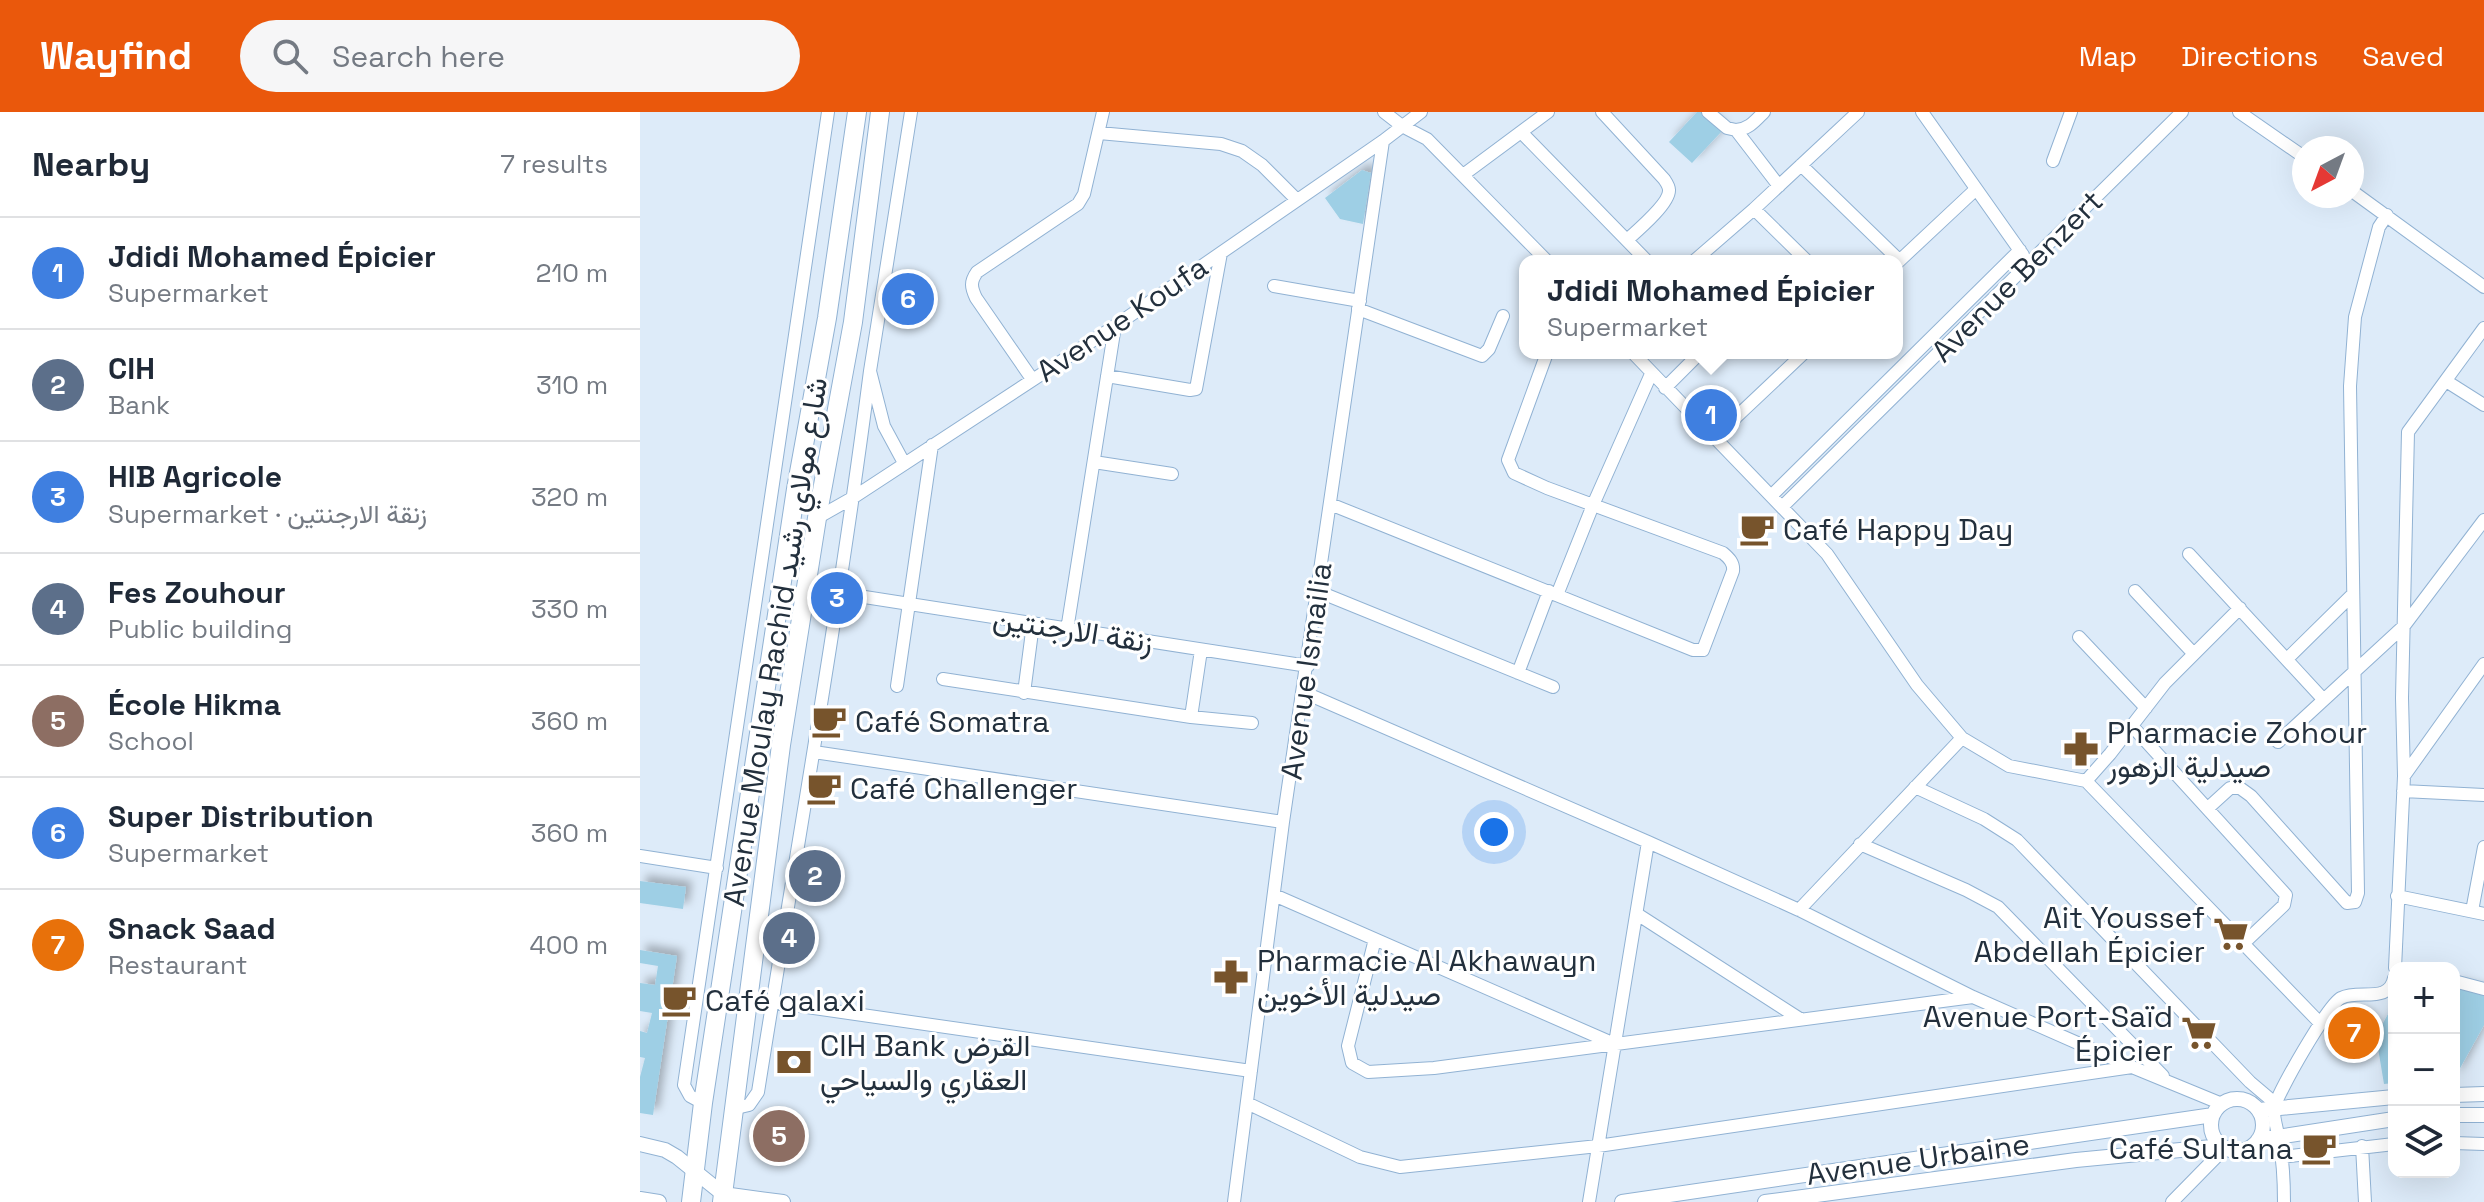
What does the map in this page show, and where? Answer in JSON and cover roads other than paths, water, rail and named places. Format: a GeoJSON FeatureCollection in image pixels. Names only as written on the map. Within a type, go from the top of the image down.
{"type":"FeatureCollection","features":[{"type":"Feature","properties":{"kind":"main road","name":"Avenue Moulay Rachid شارع مولاي رشيد"},"geometry":{"type":"LineString","coordinates":[[691,1202],[703,1103],[796,489],[827,318],[857,112]]}},
{"type":"Feature","properties":{"kind":"main road","name":"Avenue Moulay Rachid شارع مولاي رشيد"},"geometry":{"type":"LineString","coordinates":[[722,1198],[781,745],[817,518],[853,322],[880,112]]}},
{"type":"Feature","properties":{"kind":"street"},"geometry":{"type":"LineString","coordinates":[[703,1103],[690,1096],[684,1085],[828,112]]}},
{"type":"Feature","properties":{"kind":"street"},"geometry":{"type":"LineString","coordinates":[[732,1109],[749,1105],[755,1100],[814,752],[854,497],[875,324],[911,112]]}},
{"type":"Feature","properties":{"kind":"street"},"geometry":{"type":"LineString","coordinates":[[1032,379],[976,298],[971,288],[972,279],[977,272],[1078,204],[1084,194],[1103,112]]}},
{"type":"Feature","properties":{"kind":"street"},"geometry":{"type":"LineString","coordinates":[[1384,112],[1427,139],[1541,255]]}},
{"type":"Feature","properties":{"kind":"street","name":"Avenue Koufa"},"geometry":{"type":"LineString","coordinates":[[817,518],[1115,326],[1421,112]]}},
{"type":"Feature","properties":{"kind":"street"},"geometry":{"type":"LineString","coordinates":[[1463,175],[1548,112]]}},
{"type":"Feature","properties":{"kind":"street"},"geometry":{"type":"LineString","coordinates":[[1602,112],[1670,188],[1663,204],[1627,240]]}},
{"type":"Feature","properties":{"kind":"street"},"geometry":{"type":"LineString","coordinates":[[1708,112],[1727,128],[1736,130],[1753,124],[1764,112]]}},
{"type":"Feature","properties":{"kind":"street"},"geometry":{"type":"LineString","coordinates":[[1922,112],[2030,264]]}},
{"type":"Feature","properties":{"kind":"street"},"geometry":{"type":"LineString","coordinates":[[2053,161],[2071,112]]}},
{"type":"Feature","properties":{"kind":"street","name":"Avenue Benzert"},"geometry":{"type":"LineString","coordinates":[[1782,507],[2182,112]]}},
{"type":"Feature","properties":{"kind":"street"},"geometry":{"type":"LineString","coordinates":[[2239,112],[2292,149]]}},
{"type":"Feature","properties":{"kind":"street"},"geometry":{"type":"LineString","coordinates":[[1705,255],[1854,113]]}},
{"type":"Feature","properties":{"kind":"street"},"geometry":{"type":"LineString","coordinates":[[1736,130],[1779,186]]}},
{"type":"Feature","properties":{"kind":"street"},"geometry":{"type":"LineString","coordinates":[[1521,132],[1641,255]]}},
{"type":"Feature","properties":{"kind":"street"},"geometry":{"type":"LineString","coordinates":[[1099,133],[1221,144],[1242,151],[1262,165],[1297,200]]}},
{"type":"Feature","properties":{"kind":"street","name":"Avenue Ismailia"},"geometry":{"type":"LineString","coordinates":[[1234,1202],[1283,822],[1383,141]]}},
{"type":"Feature","properties":{"kind":"street"},"geometry":{"type":"LineString","coordinates":[[1801,165],[1891,255]]}},
{"type":"Feature","properties":{"kind":"street"},"geometry":{"type":"LineString","coordinates":[[1903,257],[1975,190]]}},
{"type":"Feature","properties":{"kind":"street"},"geometry":{"type":"LineString","coordinates":[[2364,199],[2484,287]]}},
{"type":"Feature","properties":{"kind":"street"},"geometry":{"type":"LineString","coordinates":[[1754,209],[1801,255]]}},
{"type":"Feature","properties":{"kind":"street"},"geometry":{"type":"LineString","coordinates":[[2208,808],[2230,788],[2240,788],[2251,796],[2347,903],[2355,902],[2358,893],[2351,596],[2351,354],[2355,317],[2379,227],[2387,215]]}},
{"type":"Feature","properties":{"kind":"street","name":"Avenue Benzert"},"geometry":{"type":"LineString","coordinates":[[1771,496],[2020,250]]}},
{"type":"Feature","properties":{"kind":"street"},"geometry":{"type":"LineString","coordinates":[[1107,376],[1196,389],[1221,253]]}},
{"type":"Feature","properties":{"kind":"street"},"geometry":{"type":"LineString","coordinates":[[1274,286],[1359,305],[1482,356],[1487,353],[1503,316]]}},
{"type":"Feature","properties":{"kind":"street"},"geometry":{"type":"LineString","coordinates":[[1067,630],[1115,326]]}},
{"type":"Feature","properties":{"kind":"street"},"geometry":{"type":"LineString","coordinates":[[2398,962],[2397,896],[2404,776],[2402,698],[2408,432],[2484,328]]}},
{"type":"Feature","properties":{"kind":"street"},"geometry":{"type":"LineString","coordinates":[[1903,358],[1918,374]]}},
{"type":"Feature","properties":{"kind":"street"},"geometry":{"type":"LineString","coordinates":[[1330,504],[1693,650],[1703,650],[1733,571],[1734,566],[1723,553],[1547,488],[1514,473],[1510,467],[1508,460],[1545,359]]}},
{"type":"Feature","properties":{"kind":"street"},"geometry":{"type":"LineString","coordinates":[[1638,359],[1827,554],[1917,685],[1962,738],[2009,766],[2086,781],[2319,1022]]}},
{"type":"Feature","properties":{"kind":"street"},"geometry":{"type":"LineString","coordinates":[[1665,388],[1694,359]]}},
{"type":"Feature","properties":{"kind":"street"},"geometry":{"type":"LineString","coordinates":[[1715,437],[1796,359]]}},
{"type":"Feature","properties":{"kind":"street"},"geometry":{"type":"LineString","coordinates":[[870,371],[884,426],[904,463]]}},
{"type":"Feature","properties":{"kind":"street"},"geometry":{"type":"LineString","coordinates":[[1518,673],[1651,374]]}},
{"type":"Feature","properties":{"kind":"street"},"geometry":{"type":"LineString","coordinates":[[2446,381],[2484,405]]}},
{"type":"Feature","properties":{"kind":"street"},"geometry":{"type":"LineString","coordinates":[[897,686],[932,445]]}},
{"type":"Feature","properties":{"kind":"street"},"geometry":{"type":"LineString","coordinates":[[1094,462],[1172,474]]}},
{"type":"Feature","properties":{"kind":"street"},"geometry":{"type":"LineString","coordinates":[[2278,742],[2404,626],[2484,520]]}},
{"type":"Feature","properties":{"kind":"street"},"geometry":{"type":"LineString","coordinates":[[2189,554],[2323,699]]}},
{"type":"Feature","properties":{"kind":"street"},"geometry":{"type":"LineString","coordinates":[[1317,591],[1553,687]]}},
{"type":"Feature","properties":{"kind":"street"},"geometry":{"type":"LineString","coordinates":[[2135,591],[2193,653]]}},
{"type":"Feature","properties":{"kind":"street","name":"زنقة الارجنتين"},"geometry":{"type":"LineString","coordinates":[[839,593],[1308,666]]}},
{"type":"Feature","properties":{"kind":"street"},"geometry":{"type":"LineString","coordinates":[[2287,659],[2351,596]]}},
{"type":"Feature","properties":{"kind":"street"},"geometry":{"type":"LineString","coordinates":[[2086,781],[2193,653],[2240,608]]}},
{"type":"Feature","properties":{"kind":"street"},"geometry":{"type":"LineString","coordinates":[[1024,693],[1033,624]]}},
{"type":"Feature","properties":{"kind":"street"},"geometry":{"type":"LineString","coordinates":[[2079,637],[2146,708]]}},
{"type":"Feature","properties":{"kind":"street"},"geometry":{"type":"LineString","coordinates":[[1191,717],[1201,650]]}},
{"type":"Feature","properties":{"kind":"street"},"geometry":{"type":"LineString","coordinates":[[2404,776],[2484,664]]}},
{"type":"Feature","properties":{"kind":"street"},"geometry":{"type":"LineString","coordinates":[[943,679],[1191,717],[1252,723]]}},
{"type":"Feature","properties":{"kind":"street"},"geometry":{"type":"LineString","coordinates":[[1303,692],[1799,910],[1973,997],[2167,1080],[2218,1109]]}},
{"type":"Feature","properties":{"kind":"street"},"geometry":{"type":"LineString","coordinates":[[2132,726],[2287,898],[2284,905],[2244,943]]}},
{"type":"Feature","properties":{"kind":"street"},"geometry":{"type":"LineString","coordinates":[[1799,910],[1962,738]]}},
{"type":"Feature","properties":{"kind":"street"},"geometry":{"type":"LineString","coordinates":[[814,752],[1283,822]]}},
{"type":"Feature","properties":{"kind":"street"},"geometry":{"type":"LineString","coordinates":[[1915,787],[1984,819],[2017,840],[2239,1072],[2270,1108],[2279,1136],[2284,1202]]}},
{"type":"Feature","properties":{"kind":"street"},"geometry":{"type":"LineString","coordinates":[[2403,791],[2484,795]]}},
{"type":"Feature","properties":{"kind":"street"},"geometry":{"type":"LineString","coordinates":[[1589,1202],[1648,842]]}},
{"type":"Feature","properties":{"kind":"street"},"geometry":{"type":"LineString","coordinates":[[1860,844],[1998,907],[2167,1080]]}},
{"type":"Feature","properties":{"kind":"street"},"geometry":{"type":"LineString","coordinates":[[2397,896],[2478,912],[2484,847]]}},
{"type":"Feature","properties":{"kind":"street"},"geometry":{"type":"LineString","coordinates":[[640,856],[717,868]]}},
{"type":"Feature","properties":{"kind":"street"},"geometry":{"type":"LineString","coordinates":[[1274,895],[1615,1044]]}},
{"type":"Feature","properties":{"kind":"street"},"geometry":{"type":"LineString","coordinates":[[1637,914],[1800,1019]]}},
{"type":"Feature","properties":{"kind":"street"},"geometry":{"type":"LineString","coordinates":[[1375,939],[1348,1046],[1352,1063],[1359,1069],[1378,1072],[1434,1068],[1973,997]]}},
{"type":"Feature","properties":{"kind":"street"},"geometry":{"type":"LineString","coordinates":[[2460,983],[2484,989]]}},
{"type":"Feature","properties":{"kind":"street"},"geometry":{"type":"LineString","coordinates":[[2218,1109],[2212,1132],[2224,1147],[2240,1151],[2253,1146],[2270,1108],[2319,1022],[2339,999],[2382,993],[2388,988]]}},
{"type":"Feature","properties":{"kind":"street"},"geometry":{"type":"LineString","coordinates":[[772,1002],[1251,1071]]}},
{"type":"Feature","properties":{"kind":"street"},"geometry":{"type":"LineString","coordinates":[[1247,1103],[1360,1157],[1382,1164],[1423,1165],[1598,1146],[2132,1067]]}},
{"type":"Feature","properties":{"kind":"street"},"geometry":{"type":"LineString","coordinates":[[2460,1095],[2484,1094]]}},
{"type":"Feature","properties":{"kind":"street"},"geometry":{"type":"LineString","coordinates":[[2218,1109],[2242,1099],[2270,1108],[2388,1098]]}},
{"type":"Feature","properties":{"kind":"street","name":"Avenue Urbaine"},"geometry":{"type":"LineString","coordinates":[[1622,1202],[2218,1109]]}},
{"type":"Feature","properties":{"kind":"street"},"geometry":{"type":"LineString","coordinates":[[2460,1115],[2484,1115]]}},
{"type":"Feature","properties":{"kind":"street"},"geometry":{"type":"LineString","coordinates":[[2258,1140],[2388,1120]]}},
{"type":"Feature","properties":{"kind":"street"},"geometry":{"type":"LineString","coordinates":[[2460,1143],[2484,1144]]}},
{"type":"Feature","properties":{"kind":"street"},"geometry":{"type":"LineString","coordinates":[[640,1144],[665,1150],[677,1157],[722,1198],[783,1202]]}},
{"type":"Feature","properties":{"kind":"street"},"geometry":{"type":"LineString","coordinates":[[2282,1157],[2388,1144]]}},
{"type":"Feature","properties":{"kind":"street"},"geometry":{"type":"LineString","coordinates":[[2362,1146],[2365,1202]]}},
{"type":"Feature","properties":{"kind":"street"},"geometry":{"type":"LineString","coordinates":[[2172,1202],[2224,1147]]}},
{"type":"Feature","properties":{"kind":"street","name":"Avenue Urbaine"},"geometry":{"type":"LineString","coordinates":[[1765,1202],[2076,1160],[2224,1147]]}},
{"type":"Feature","properties":{"kind":"street"},"geometry":{"type":"LineString","coordinates":[[640,1199],[659,1202]]}},
{"type":"Feature","properties":{"kind":"place","name":"Super Distribution"},"geometry":{"type":"Point","coordinates":[908,299]}},
{"type":"Feature","properties":{"kind":"place","name":"Jdidi Mohamed Épicier"},"geometry":{"type":"Point","coordinates":[1711,415]}},
{"type":"Feature","properties":{"kind":"place","name":"Café Happy Day"},"geometry":{"type":"Point","coordinates":[1757,529]}},
{"type":"Feature","properties":{"kind":"place","name":"HIB Agricole"},"geometry":{"type":"Point","coordinates":[837,598]}},
{"type":"Feature","properties":{"kind":"place","name":"Café Somatra"},"geometry":{"type":"Point","coordinates":[829,721]}},
{"type":"Feature","properties":{"kind":"place","name":"Pharmacie Zohour صيدلية الزهور"},"geometry":{"type":"Point","coordinates":[2081,749]}},
{"type":"Feature","properties":{"kind":"place","name":"Café Challenger"},"geometry":{"type":"Point","coordinates":[824,788]}},
{"type":"Feature","properties":{"kind":"place","name":"CIH"},"geometry":{"type":"Point","coordinates":[815,876]}},
{"type":"Feature","properties":{"kind":"place","name":"Ait Youssef Abdellah Épicier"},"geometry":{"type":"Point","coordinates":[2231,934]}},
{"type":"Feature","properties":{"kind":"place","name":"Fes Zouhour"},"geometry":{"type":"Point","coordinates":[789,938]}},
{"type":"Feature","properties":{"kind":"place","name":"Pharmacie Al Akhawayn صيدلية الأخوين"},"geometry":{"type":"Point","coordinates":[1231,977]}},
{"type":"Feature","properties":{"kind":"place","name":"Café galaxi"},"geometry":{"type":"Point","coordinates":[679,1000]}},
{"type":"Feature","properties":{"kind":"place","name":"Avenue Port-Saïd Épicier"},"geometry":{"type":"Point","coordinates":[2199,1033]}},
{"type":"Feature","properties":{"kind":"place","name":"Snack Saad"},"geometry":{"type":"Point","coordinates":[2354,1033]}},
{"type":"Feature","properties":{"kind":"place","name":"CIH Bank القرض العقاري والسياحي"},"geometry":{"type":"Point","coordinates":[794,1062]}},
{"type":"Feature","properties":{"kind":"place","name":"École Hikma"},"geometry":{"type":"Point","coordinates":[779,1136]}},
{"type":"Feature","properties":{"kind":"place","name":"Café Sultana"},"geometry":{"type":"Point","coordinates":[2319,1148]}}]}
